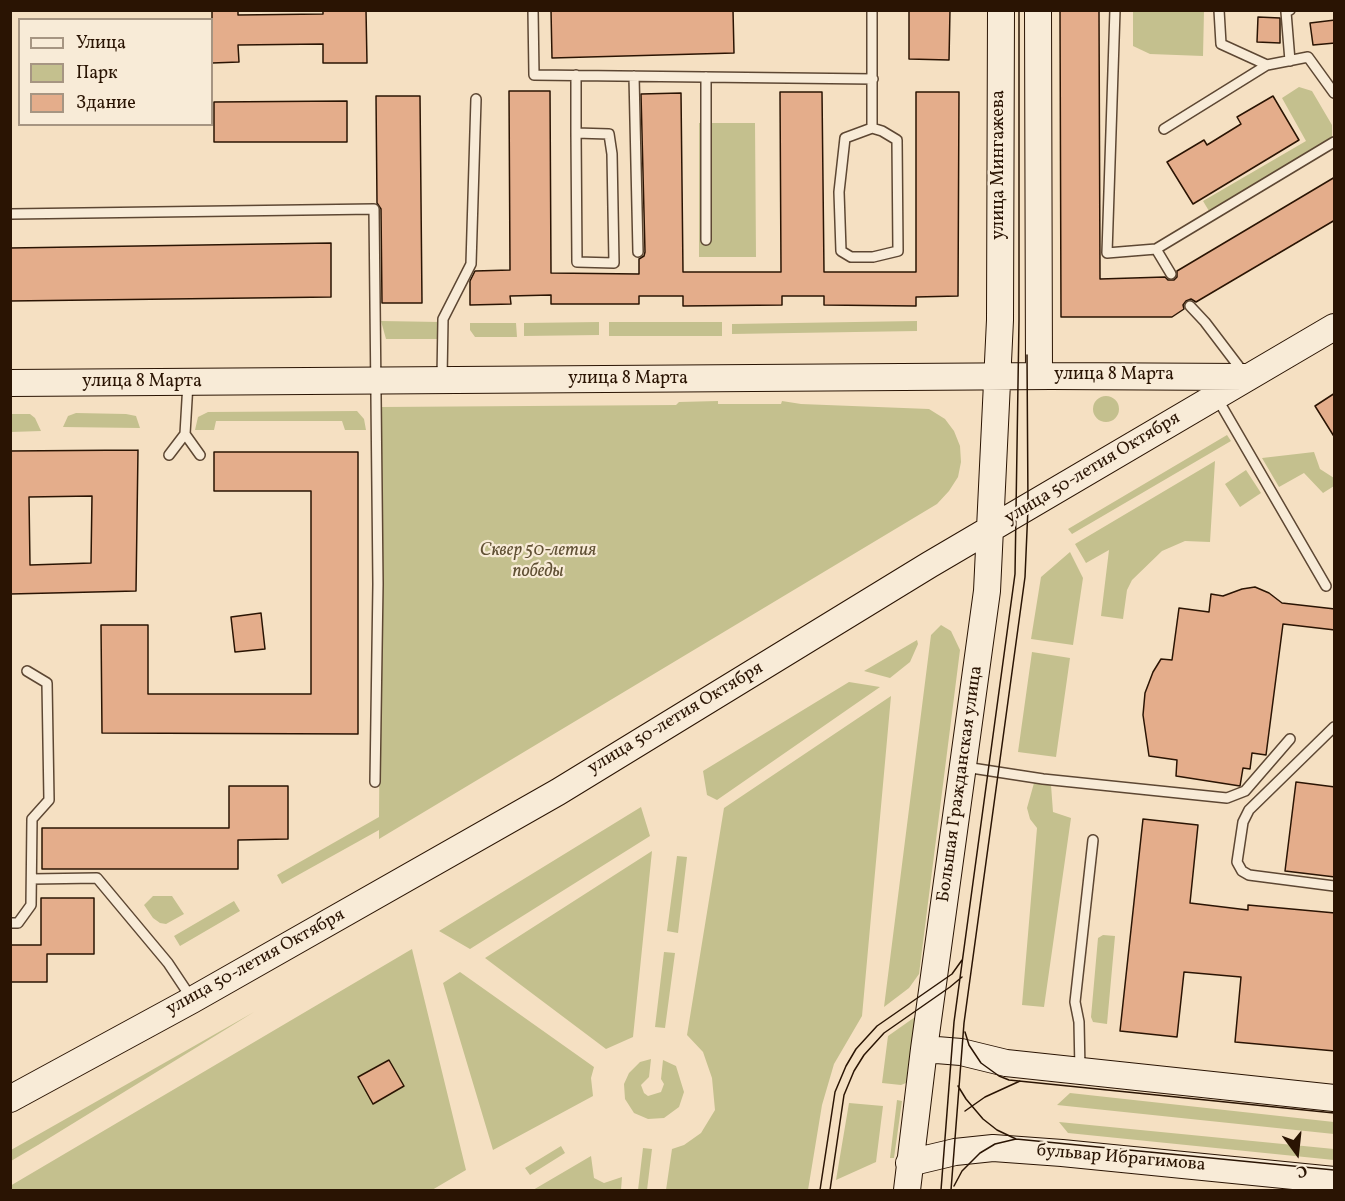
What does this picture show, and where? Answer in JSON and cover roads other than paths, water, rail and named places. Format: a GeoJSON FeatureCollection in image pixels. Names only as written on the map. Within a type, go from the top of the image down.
{"type":"FeatureCollection","features":[{"type":"Feature","properties":{"kind":"main road","name":"улица Мингажева"},"geometry":{"type":"LineString","coordinates":[[997,377],[1000,320],[1001,10]]}},
{"type":"Feature","properties":{"kind":"main road"},"geometry":{"type":"LineString","coordinates":[[1038,10],[1038,376]]}},
{"type":"Feature","properties":{"kind":"main road","name":"улица 50-летия Октября"},"geometry":{"type":"LineString","coordinates":[[10,1100],[192,1000],[558,792],[989,530],[1246,377],[1335,327]]}},
{"type":"Feature","properties":{"kind":"main road","name":"улица 8 Марта"},"geometry":{"type":"LineString","coordinates":[[10,383],[1038,376],[1246,377]]}},
{"type":"Feature","properties":{"kind":"main road","name":"Большая Гражданская улица"},"geometry":{"type":"LineString","coordinates":[[907,1191],[924,1049],[987,591],[997,377]]}},
{"type":"Feature","properties":{"kind":"main road"},"geometry":{"type":"LineString","coordinates":[[924,1049],[961,1052],[1006,1063],[1335,1098]]}},
{"type":"Feature","properties":{"kind":"main road","name":"бульвар Ибрагимова"},"geometry":{"type":"LineString","coordinates":[[909,1162],[955,1152],[993,1148],[1335,1180]]}},
{"type":"Feature","properties":{"kind":"lane"},"geometry":{"type":"LineString","coordinates":[[533,10],[534,75],[873,79]]}},
{"type":"Feature","properties":{"kind":"lane"},"geometry":{"type":"LineString","coordinates":[[872,10],[872,128]]}},
{"type":"Feature","properties":{"kind":"lane"},"geometry":{"type":"LineString","coordinates":[[1115,10],[1107,253],[1156,249],[1335,142]]}},
{"type":"Feature","properties":{"kind":"lane"},"geometry":{"type":"LineString","coordinates":[[1219,10],[1221,44],[1267,66]]}},
{"type":"Feature","properties":{"kind":"lane"},"geometry":{"type":"LineString","coordinates":[[1290,10],[1286,12],[1290,61]]}},
{"type":"Feature","properties":{"kind":"lane"},"geometry":{"type":"LineString","coordinates":[[1164,129],[1267,66],[1308,57],[1335,93]]}},
{"type":"Feature","properties":{"kind":"lane"},"geometry":{"type":"LineString","coordinates":[[576,75],[576,133],[577,262],[614,263],[612,154],[609,134],[576,133]]}},
{"type":"Feature","properties":{"kind":"lane"},"geometry":{"type":"LineString","coordinates":[[634,76],[638,252]]}},
{"type":"Feature","properties":{"kind":"lane"},"geometry":{"type":"LineString","coordinates":[[705,77],[706,240]]}},
{"type":"Feature","properties":{"kind":"lane"},"geometry":{"type":"LineString","coordinates":[[441,381],[443,319],[471,264],[476,99]]}},
{"type":"Feature","properties":{"kind":"lane"},"geometry":{"type":"LineString","coordinates":[[872,128],[897,140],[898,250],[873,257],[851,257],[841,251],[839,192],[845,138],[872,128]]}},
{"type":"Feature","properties":{"kind":"lane"},"geometry":{"type":"LineString","coordinates":[[11,214],[374,209],[378,584],[375,782]]}},
{"type":"Feature","properties":{"kind":"lane"},"geometry":{"type":"LineString","coordinates":[[1156,249],[1171,274]]}},
{"type":"Feature","properties":{"kind":"lane"},"geometry":{"type":"LineString","coordinates":[[1190,306],[1205,322],[1246,377]]}},
{"type":"Feature","properties":{"kind":"lane"},"geometry":{"type":"LineString","coordinates":[[169,455],[185,435],[188,383]]}},
{"type":"Feature","properties":{"kind":"lane"},"geometry":{"type":"LineString","coordinates":[[1215,396],[1326,586]]}},
{"type":"Feature","properties":{"kind":"lane"},"geometry":{"type":"LineString","coordinates":[[185,435],[200,455]]}},
{"type":"Feature","properties":{"kind":"lane"},"geometry":{"type":"LineString","coordinates":[[10,923],[18,923],[31,905],[32,819],[49,800],[47,683],[27,671]]}},
{"type":"Feature","properties":{"kind":"lane"},"geometry":{"type":"LineString","coordinates":[[1335,727],[1249,810],[1242,822],[1238,862],[1242,871],[1249,875],[1335,886]]}},
{"type":"Feature","properties":{"kind":"lane"},"geometry":{"type":"LineString","coordinates":[[963,766],[1043,779],[1227,798],[1245,791],[1290,740]]}},
{"type":"Feature","properties":{"kind":"lane"},"geometry":{"type":"LineString","coordinates":[[1080,1071],[1079,1022],[1075,1002],[1093,840]]}},
{"type":"Feature","properties":{"kind":"lane"},"geometry":{"type":"LineString","coordinates":[[32,879],[97,878],[168,963],[192,1000]]}},
{"type":"Feature","properties":{"kind":"tram line"},"geometry":{"type":"LineString","coordinates":[[941,1190],[954,1022],[1015,574],[1019,320],[1019,10]]}},
{"type":"Feature","properties":{"kind":"tram line"},"geometry":{"type":"LineString","coordinates":[[951,1190],[964,1023],[1025,577],[1028,508],[1027,355]]}},
{"type":"Feature","properties":{"kind":"tram line"},"geometry":{"type":"LineString","coordinates":[[820,1190],[835,1092],[856,1049],[877,1026],[952,974],[962,960]]}},
{"type":"Feature","properties":{"kind":"tram line"},"geometry":{"type":"LineString","coordinates":[[830,1190],[844,1095],[854,1071],[864,1055],[884,1033],[962,977]]}},
{"type":"Feature","properties":{"kind":"tram line"},"geometry":{"type":"LineString","coordinates":[[965,1032],[969,1045],[981,1063],[1009,1080],[1334,1113]]}},
{"type":"Feature","properties":{"kind":"tram line"},"geometry":{"type":"LineString","coordinates":[[965,1111],[985,1097],[1020,1081]]}},
{"type":"Feature","properties":{"kind":"tram line"},"geometry":{"type":"LineString","coordinates":[[958,1086],[983,1119],[997,1130],[1016,1139]]}},
{"type":"Feature","properties":{"kind":"tram line"},"geometry":{"type":"LineString","coordinates":[[954,1186],[962,1171],[980,1153],[995,1144],[1016,1139],[1334,1170]]}},
{"type":"Feature","properties":{"kind":"park label","name":"Сквер 50-летия победы"},"geometry":{"type":"Point","coordinates":[538,562]}}]}
